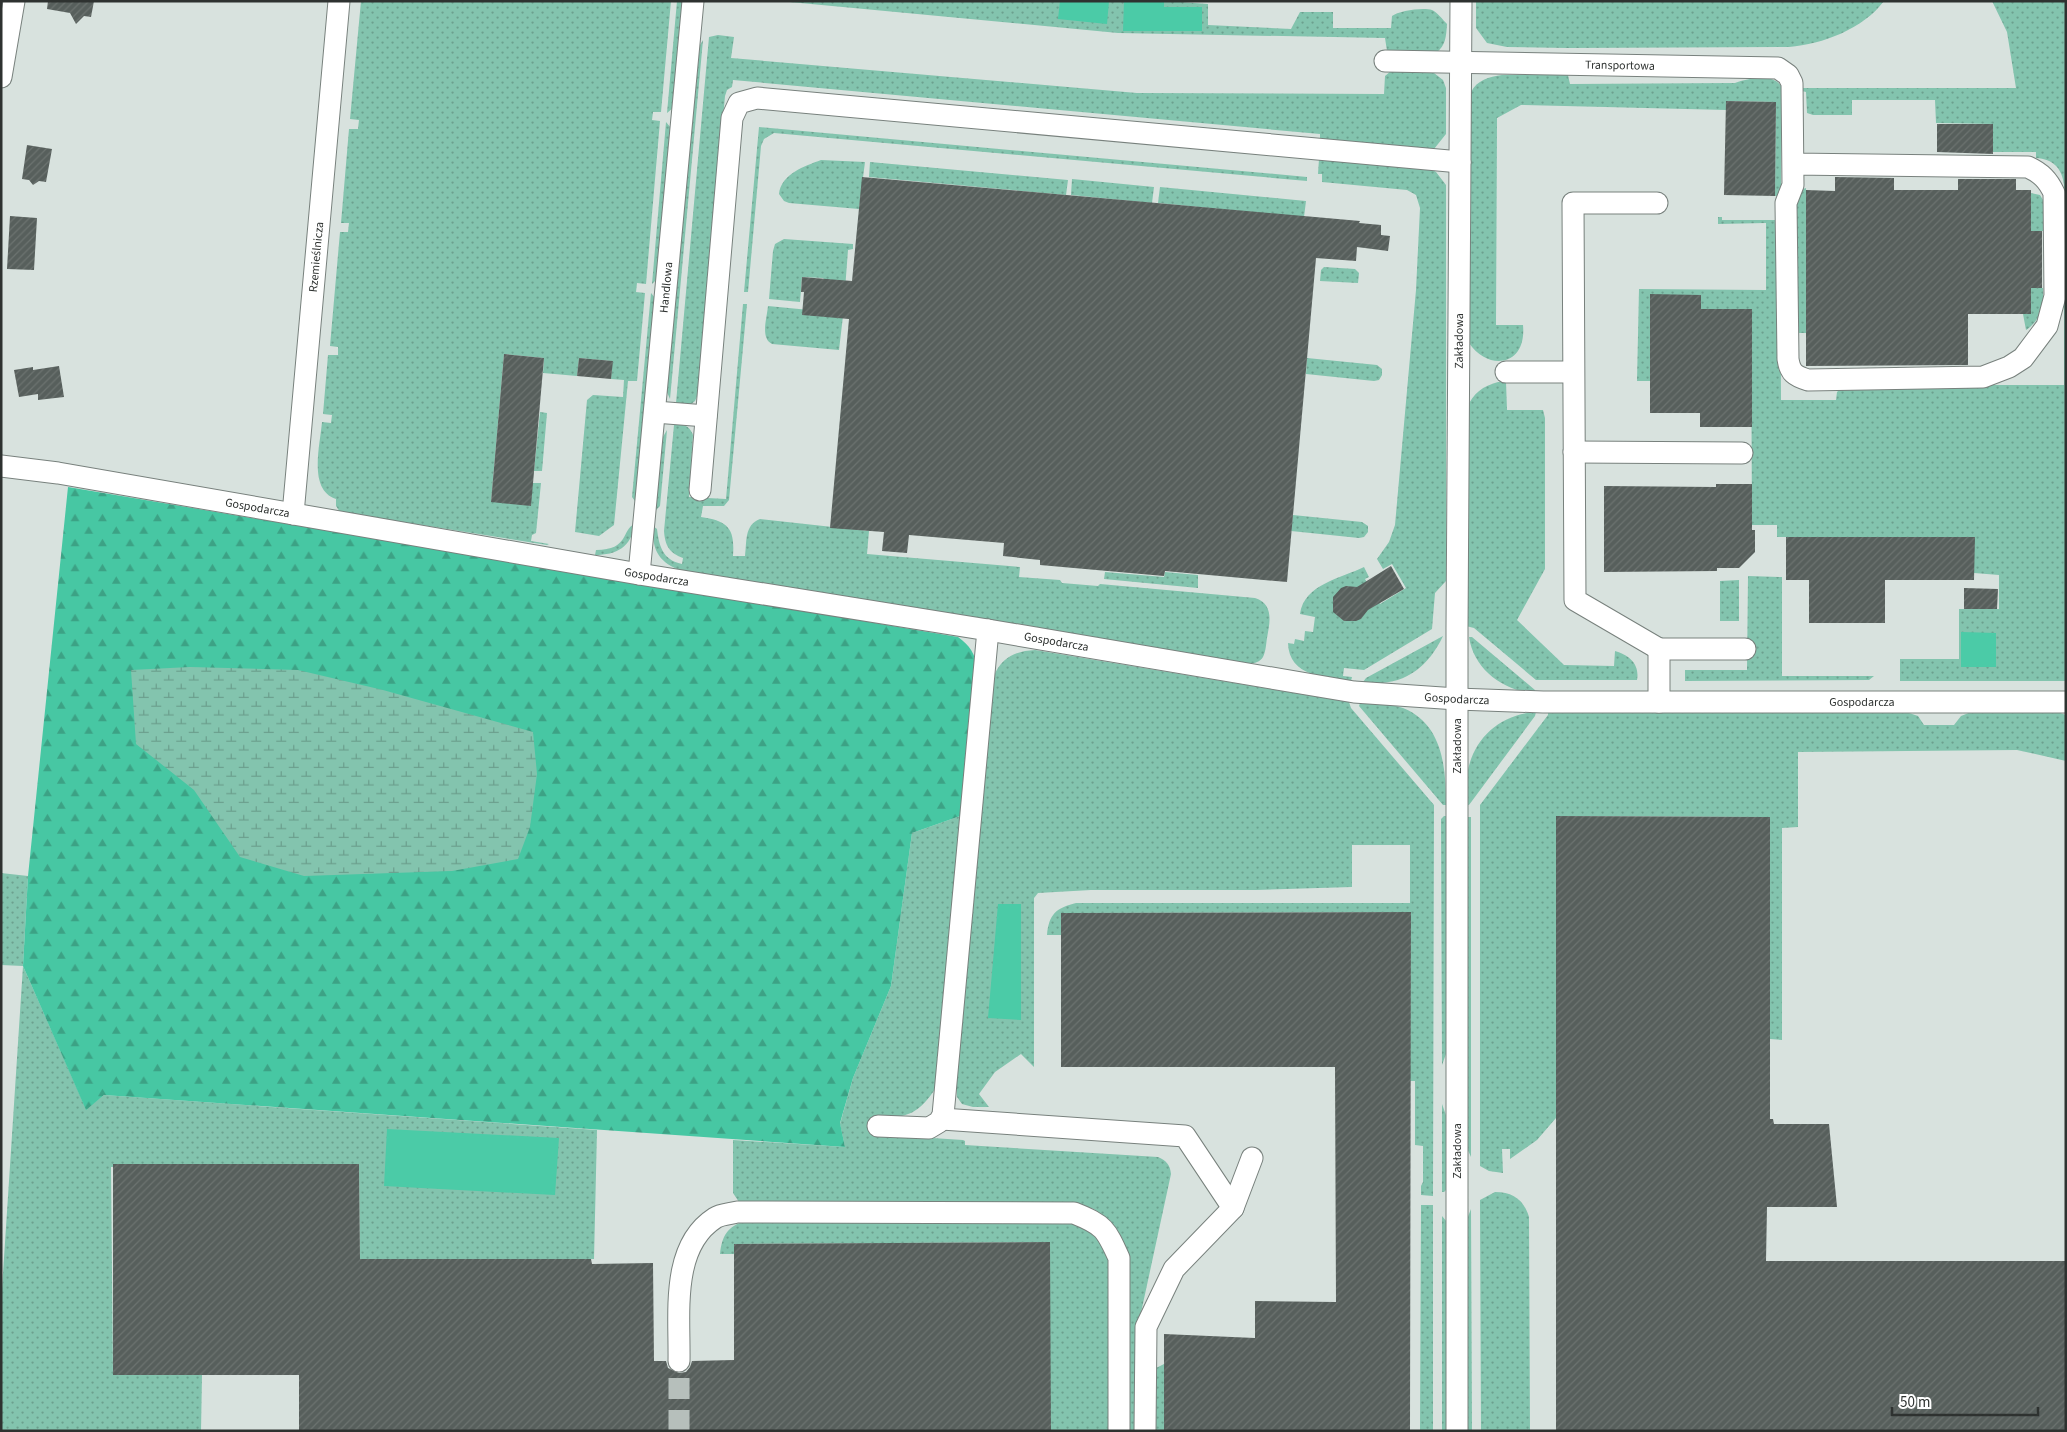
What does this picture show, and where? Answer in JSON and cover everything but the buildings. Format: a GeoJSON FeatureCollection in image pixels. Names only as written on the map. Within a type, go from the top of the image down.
{"type":"FeatureCollection","features":[{"type":"Feature","properties":{"kind":"street"},"geometry":{"type":"LineString","coordinates":[[1,77],[14,1]]}},
{"type":"Feature","properties":{"kind":"street","name":"Rzemieślnicza"},"geometry":{"type":"LineString","coordinates":[[293,514],[339,1]]}},
{"type":"Feature","properties":{"kind":"street","name":"Handlowa"},"geometry":{"type":"LineString","coordinates":[[639,574],[693,1]]}},
{"type":"Feature","properties":{"kind":"street","name":"Zakładowa"},"geometry":{"type":"LineString","coordinates":[[1457,1431],[1457,700],[1461,1]]}},
{"type":"Feature","properties":{"kind":"street","name":"Transportowa"},"geometry":{"type":"LineString","coordinates":[[1385,61],[1778,68],[1788,74],[1792,82],[1793,164]]}},
{"type":"Feature","properties":{"kind":"street"},"geometry":{"type":"LineString","coordinates":[[700,490],[732,118],[740,103],[757,98],[1460,162]]}},
{"type":"Feature","properties":{"kind":"street"},"geometry":{"type":"LineString","coordinates":[[1793,164],[2028,167],[2037,171],[2048,181],[2054,193],[2055,296],[2047,326],[2023,358],[2007,358],[1983,378],[1808,380],[1796,377],[1790,370],[1788,359],[1786,203],[1793,186],[1793,164]]}},
{"type":"Feature","properties":{"kind":"street"},"geometry":{"type":"LineString","coordinates":[[1657,203],[1573,204],[1575,600],[1659,649],[1745,649]]}},
{"type":"Feature","properties":{"kind":"street"},"geometry":{"type":"LineString","coordinates":[[1506,372],[1573,372]]}},
{"type":"Feature","properties":{"kind":"street"},"geometry":{"type":"LineString","coordinates":[[655,412],[706,416]]}},
{"type":"Feature","properties":{"kind":"street"},"geometry":{"type":"LineString","coordinates":[[1574,452],[1742,453]]}},
{"type":"Feature","properties":{"kind":"street","name":"Gospodarcza"},"geometry":{"type":"LineString","coordinates":[[1,466],[58,473],[639,574],[988,630],[1354,692],[1457,700],[2066,702]]}},
{"type":"Feature","properties":{"kind":"street"},"geometry":{"type":"LineString","coordinates":[[942,1119],[988,630]]}},
{"type":"Feature","properties":{"kind":"street"},"geometry":{"type":"LineString","coordinates":[[1659,649],[1660,702]]}},
{"type":"Feature","properties":{"kind":"street"},"geometry":{"type":"LineString","coordinates":[[878,1126],[929,1128],[942,1119],[1185,1136],[1233,1208]]}},
{"type":"Feature","properties":{"kind":"street"},"geometry":{"type":"LineString","coordinates":[[1145,1431],[1146,1328],[1174,1269],[1233,1208],[1252,1158]]}},
{"type":"Feature","properties":{"kind":"street"},"geometry":{"type":"LineString","coordinates":[[679,1361],[680,1284],[686,1257],[699,1231],[717,1217],[737,1212],[1074,1213],[1096,1222],[1110,1237],[1119,1258],[1119,1431]]}},
{"type":"Feature","properties":{"kind":"green space"},"geometry":{"type":"Polygon","coordinates":[[[361,1],[671,1],[661,112],[653,112],[652,120],[660,121],[646,284],[637,283],[636,292],[645,293],[637,381],[628,381],[614,525],[599,536],[575,532],[587,400],[593,395],[623,397],[624,380],[611,379],[612,361],[579,358],[577,376],[543,373],[544,358],[504,354],[491,502],[533,483],[541,483],[536,533],[532,535],[531,541],[549,544],[547,545],[340,512],[336,506],[336,499],[327,494],[322,487],[319,477],[318,455],[322,422],[331,423],[332,415],[323,414],[328,355],[338,355],[338,347],[330,346],[340,232],[348,232],[349,223],[341,223],[349,129],[358,129],[359,120],[350,119],[361,1]]]}},
{"type":"Feature","properties":{"kind":"green space"},"geometry":{"type":"Polygon","coordinates":[[[677,1],[683,1],[673,108],[667,113],[677,1]]]}},
{"type":"Feature","properties":{"kind":"green space"},"geometry":{"type":"Polygon","coordinates":[[[779,1],[1168,1],[1208,4],[1208,25],[1291,29],[1300,12],[1333,12],[1333,28],[1391,28],[1392,16],[1395,14],[1417,9],[1428,9],[1438,14],[1447,24],[1444,44],[1436,53],[1387,51],[1385,38],[1118,33],[779,1]]]}},
{"type":"Feature","properties":{"kind":"green space"},"geometry":{"type":"Polygon","coordinates":[[[1476,1],[1884,1],[1865,20],[1854,27],[1828,39],[1789,47],[1567,48],[1507,47],[1487,43],[1476,28],[1476,1]]]}},
{"type":"Feature","properties":{"kind":"green space"},"geometry":{"type":"Polygon","coordinates":[[[1992,1],[2066,1],[2066,681],[1900,681],[1900,659],[1959,659],[1959,609],[1999,609],[1999,575],[1974,573],[1974,537],[1777,537],[1777,525],[1752,525],[1751,309],[1701,309],[1701,295],[1650,295],[1650,381],[1637,381],[1639,289],[1766,290],[1766,223],[1718,224],[1718,217],[1722,217],[1722,220],[1780,220],[1781,400],[1836,400],[1837,392],[1844,385],[2064,385],[2064,185],[2059,169],[2052,162],[2036,158],[2036,152],[1993,152],[1993,124],[1936,123],[1935,100],[1852,100],[1852,115],[1813,115],[1807,113],[1806,92],[1802,91],[1802,88],[2016,88],[2007,32],[1992,1]]]}},
{"type":"Feature","properties":{"kind":"green space"},"geometry":{"type":"Polygon","coordinates":[[[718,35],[734,37],[731,58],[1137,93],[1384,94],[1385,76],[1391,71],[1434,73],[1443,80],[1446,88],[1446,134],[1434,149],[1320,141],[1320,134],[733,80],[732,87],[727,90],[725,96],[698,394],[695,401],[690,405],[676,403],[709,37],[718,35]]]}},
{"type":"Feature","properties":{"kind":"green space"},"geometry":{"type":"Polygon","coordinates":[[[703,40],[670,399],[666,390],[700,45],[703,40]]]}},
{"type":"Feature","properties":{"kind":"green space"},"geometry":{"type":"Polygon","coordinates":[[[1502,75],[1568,75],[1570,84],[1735,83],[1757,78],[1772,79],[1782,88],[1784,96],[1781,101],[1781,196],[1775,196],[1776,102],[1726,101],[1726,110],[1521,105],[1497,118],[1496,325],[1523,325],[1523,339],[1519,349],[1513,356],[1505,360],[1496,361],[1486,358],[1469,343],[1471,92],[1484,80],[1502,75]]]}},
{"type":"Feature","properties":{"kind":"green space"},"geometry":{"type":"Polygon","coordinates":[[[666,122],[671,128],[657,279],[652,284],[666,122]]]}},
{"type":"Feature","properties":{"kind":"green space"},"geometry":{"type":"Polygon","coordinates":[[[759,127],[1307,177],[1307,181],[774,133],[764,139],[761,146],[748,292],[744,292],[759,127]]]}},
{"type":"Feature","properties":{"kind":"green space"},"geometry":{"type":"Polygon","coordinates":[[[1319,159],[1431,169],[1436,172],[1446,185],[1446,581],[1435,593],[1432,629],[1364,670],[1344,668],[1343,676],[1352,677],[1351,681],[1320,676],[1302,669],[1295,663],[1290,654],[1288,643],[1294,644],[1295,639],[1304,641],[1305,631],[1313,632],[1315,617],[1300,614],[1303,604],[1309,596],[1325,583],[1364,567],[1369,577],[1365,579],[1380,604],[1406,588],[1392,564],[1383,569],[1377,559],[1389,542],[1395,525],[1416,290],[1420,208],[1416,195],[1407,190],[1322,182],[1322,174],[1318,174],[1319,159]]]}},
{"type":"Feature","properties":{"kind":"green space"},"geometry":{"type":"Polygon","coordinates":[[[821,160],[865,162],[859,209],[784,201],[779,194],[784,181],[795,172],[821,160]]]}},
{"type":"Feature","properties":{"kind":"green space"},"geometry":{"type":"Polygon","coordinates":[[[870,162],[1068,180],[1066,195],[869,177],[870,162]]]}},
{"type":"Feature","properties":{"kind":"green space"},"geometry":{"type":"Polygon","coordinates":[[[1072,179],[1154,187],[1152,203],[1071,195],[1072,179]]]}},
{"type":"Feature","properties":{"kind":"green space"},"geometry":{"type":"Polygon","coordinates":[[[1160,187],[1306,201],[1304,217],[1158,203],[1160,187]]]}},
{"type":"Feature","properties":{"kind":"green space"},"geometry":{"type":"Polygon","coordinates":[[[1806,188],[1806,333],[1797,333],[1797,200],[1800,190],[1806,188]]]}},
{"type":"Feature","properties":{"kind":"green space"},"geometry":{"type":"Polygon","coordinates":[[[2031,193],[2040,195],[2043,200],[2043,231],[2031,231],[2031,193]]]}},
{"type":"Feature","properties":{"kind":"green space"},"geometry":{"type":"Polygon","coordinates":[[[784,239],[853,244],[853,249],[848,250],[844,303],[823,278],[802,277],[800,302],[769,299],[773,251],[775,244],[784,239]]]}},
{"type":"Feature","properties":{"kind":"green space"},"geometry":{"type":"Polygon","coordinates":[[[1324,267],[1355,269],[1359,273],[1358,283],[1320,281],[1321,270],[1324,267]]]}},
{"type":"Feature","properties":{"kind":"green space"},"geometry":{"type":"Polygon","coordinates":[[[2031,288],[2043,288],[2043,300],[2038,317],[2026,330],[2023,314],[2031,314],[2031,288]]]}},
{"type":"Feature","properties":{"kind":"green space"},"geometry":{"type":"Polygon","coordinates":[[[651,293],[656,299],[637,504],[632,497],[651,293]]]}},
{"type":"Feature","properties":{"kind":"green space"},"geometry":{"type":"Polygon","coordinates":[[[743,304],[747,304],[729,500],[724,506],[703,506],[701,517],[718,521],[728,528],[733,539],[733,556],[745,556],[746,540],[751,525],[760,519],[869,531],[867,554],[1020,567],[1019,577],[1060,580],[1062,583],[1098,586],[1100,584],[1255,598],[1265,605],[1269,614],[1269,626],[1263,657],[1255,663],[1249,664],[682,571],[667,564],[655,548],[653,526],[657,529],[659,541],[666,555],[675,562],[682,564],[683,558],[674,554],[669,548],[665,540],[664,531],[674,425],[686,426],[693,435],[689,497],[726,499],[743,304]]]}},
{"type":"Feature","properties":{"kind":"green space"},"geometry":{"type":"Polygon","coordinates":[[[768,306],[840,313],[843,316],[839,350],[772,344],[768,341],[765,333],[768,306]]]}},
{"type":"Feature","properties":{"kind":"green space"},"geometry":{"type":"Polygon","coordinates":[[[1307,358],[1377,365],[1382,369],[1382,375],[1379,380],[1374,381],[1306,374],[1307,358]]]}},
{"type":"Feature","properties":{"kind":"green space"},"geometry":{"type":"Polygon","coordinates":[[[1498,382],[1506,382],[1507,410],[1543,410],[1545,418],[1545,569],[1517,620],[1564,665],[1614,666],[1615,651],[1625,655],[1632,661],[1637,669],[1637,680],[1536,680],[1474,628],[1466,626],[1467,408],[1472,398],[1479,391],[1498,382]]]}},
{"type":"Feature","properties":{"kind":"green space"},"geometry":{"type":"Polygon","coordinates":[[[540,412],[547,413],[542,471],[534,471],[540,412]]]}},
{"type":"Feature","properties":{"kind":"green space"},"geometry":{"type":"Polygon","coordinates":[[[667,430],[660,506],[655,511],[660,442],[667,430]]]}},
{"type":"Feature","properties":{"kind":"green space"},"geometry":{"type":"Polygon","coordinates":[[[68,487],[958,637],[962,640],[973,654],[977,668],[963,815],[912,833],[891,986],[853,1078],[840,1123],[845,1147],[104,1095],[86,1110],[23,966],[28,876],[68,487]]]}},
{"type":"Feature","properties":{"kind":"green space"},"geometry":{"type":"Polygon","coordinates":[[[1293,515],[1362,522],[1368,526],[1368,532],[1364,537],[1359,538],[1291,531],[1293,515]]]}},
{"type":"Feature","properties":{"kind":"green space"},"geometry":{"type":"Polygon","coordinates":[[[635,524],[630,539],[622,548],[603,555],[595,555],[596,550],[614,547],[620,543],[628,530],[635,524]]]}},
{"type":"Feature","properties":{"kind":"green space"},"geometry":{"type":"Polygon","coordinates":[[[1105,572],[1164,577],[1165,572],[1198,575],[1198,588],[1104,579],[1105,572]]]}},
{"type":"Feature","properties":{"kind":"green space"},"geometry":{"type":"Polygon","coordinates":[[[1748,576],[1782,577],[1782,676],[1874,676],[1869,680],[1685,681],[1685,670],[1747,670],[1748,576]]]}},
{"type":"Feature","properties":{"kind":"green space"},"geometry":{"type":"Polygon","coordinates":[[[1739,580],[1739,621],[1720,621],[1720,581],[1739,580]]]}},
{"type":"Feature","properties":{"kind":"green space"},"geometry":{"type":"Polygon","coordinates":[[[1443,636],[1429,658],[1411,674],[1389,682],[1363,682],[1366,678],[1443,636]]]}},
{"type":"Feature","properties":{"kind":"green space"},"geometry":{"type":"Polygon","coordinates":[[[1469,637],[1472,637],[1535,690],[1535,694],[1512,688],[1492,676],[1477,659],[1469,637]]]}},
{"type":"Feature","properties":{"kind":"green space"},"geometry":{"type":"Polygon","coordinates":[[[1035,650],[1349,702],[1351,708],[1434,805],[1433,1196],[1421,1195],[1423,1146],[1415,1145],[1415,1081],[1410,1081],[1411,912],[1062,913],[1061,935],[1047,935],[1050,922],[1055,913],[1063,907],[1076,903],[1410,903],[1410,845],[1352,845],[1352,887],[1256,890],[1091,890],[1038,893],[1034,898],[1034,1067],[1021,1054],[995,1072],[979,1094],[989,1107],[973,1107],[962,1104],[957,1097],[956,1083],[994,676],[1001,664],[1010,656],[1035,650]]]}},
{"type":"Feature","properties":{"kind":"green space"},"geometry":{"type":"Polygon","coordinates":[[[190,667],[298,670],[383,690],[533,732],[537,774],[530,827],[518,859],[452,871],[304,876],[240,857],[194,790],[136,744],[131,670],[190,667]]]}},
{"type":"Feature","properties":{"kind":"green space"},"geometry":{"type":"Polygon","coordinates":[[[1360,703],[1398,706],[1416,715],[1427,725],[1440,749],[1445,776],[1446,805],[1443,805],[1359,706],[1360,703]]]}},
{"type":"Feature","properties":{"kind":"green space"},"geometry":{"type":"Polygon","coordinates":[[[1536,712],[1535,716],[1469,805],[1466,805],[1468,770],[1477,747],[1484,737],[1501,722],[1512,717],[1536,712]]]}},
{"type":"Feature","properties":{"kind":"green space"},"geometry":{"type":"Polygon","coordinates":[[[1548,712],[1906,712],[1918,716],[1924,725],[1954,725],[1961,716],[1971,712],[2060,713],[2066,715],[2066,761],[2017,750],[1798,752],[1798,827],[1782,828],[1782,1040],[1770,1039],[1769,817],[1556,816],[1556,1118],[1537,1140],[1510,1159],[1510,1149],[1502,1149],[1503,1173],[1489,1171],[1480,1166],[1480,805],[1548,715],[1548,712]]]}},
{"type":"Feature","properties":{"kind":"green space"},"geometry":{"type":"Polygon","coordinates":[[[963,815],[939,1083],[925,1102],[911,1113],[894,1117],[871,1117],[870,1134],[963,1140],[965,1145],[1158,1157],[1168,1164],[1171,1174],[1139,1322],[1139,1431],[1129,1431],[1128,1257],[1122,1238],[1111,1222],[1094,1209],[1077,1204],[739,1202],[733,1193],[733,1140],[845,1147],[840,1124],[853,1078],[891,986],[912,833],[963,815]]]}},
{"type":"Feature","properties":{"kind":"green space"},"geometry":{"type":"Polygon","coordinates":[[[1446,816],[1446,1054],[1442,1065],[1441,819],[1446,816]]]}},
{"type":"Feature","properties":{"kind":"green space"},"geometry":{"type":"Polygon","coordinates":[[[1466,817],[1471,817],[1471,1157],[1466,1146],[1466,817]]]}},
{"type":"Feature","properties":{"kind":"green space"},"geometry":{"type":"Polygon","coordinates":[[[1,873],[28,876],[23,966],[1,965],[1,873]]]}},
{"type":"Feature","properties":{"kind":"green space"},"geometry":{"type":"Polygon","coordinates":[[[23,966],[86,1109],[104,1095],[597,1130],[594,1259],[360,1259],[359,1164],[111,1167],[113,1375],[202,1375],[201,1431],[1,1431],[1,1304],[23,966]]]}},
{"type":"Feature","properties":{"kind":"green space"},"geometry":{"type":"Polygon","coordinates":[[[1442,1104],[1447,1118],[1447,1189],[1444,1192],[1442,1192],[1442,1104]]]}},
{"type":"Feature","properties":{"kind":"green space"},"geometry":{"type":"Polygon","coordinates":[[[1495,1192],[1512,1195],[1517,1198],[1524,1206],[1529,1217],[1530,1431],[1481,1431],[1480,1200],[1495,1192]]]}},
{"type":"Feature","properties":{"kind":"green space"},"geometry":{"type":"Polygon","coordinates":[[[1421,1205],[1433,1205],[1433,1431],[1420,1431],[1421,1205]]]}},
{"type":"Feature","properties":{"kind":"green space"},"geometry":{"type":"Polygon","coordinates":[[[1471,1209],[1472,1431],[1466,1431],[1467,1219],[1471,1209]]]}},
{"type":"Feature","properties":{"kind":"green space"},"geometry":{"type":"Polygon","coordinates":[[[1442,1216],[1447,1222],[1447,1431],[1442,1431],[1442,1216]]]}},
{"type":"Feature","properties":{"kind":"green space"},"geometry":{"type":"Polygon","coordinates":[[[746,1221],[1068,1221],[1098,1236],[1109,1257],[1111,1431],[1050,1431],[1048,1242],[734,1244],[734,1254],[720,1254],[724,1237],[730,1229],[746,1221]]]}},
{"type":"Feature","properties":{"kind":"green space"},"geometry":{"type":"Polygon","coordinates":[[[1164,1364],[1164,1431],[1150,1431],[1154,1369],[1164,1364]]]}},
{"type":"Feature","properties":{"kind":"shaded area"},"geometry":{"type":"Polygon","coordinates":[[[1060,1],[1109,1],[1107,24],[1058,19],[1060,1]]]}},
{"type":"Feature","properties":{"kind":"shaded area"},"geometry":{"type":"Polygon","coordinates":[[[1124,1],[1164,1],[1164,7],[1202,7],[1202,31],[1123,31],[1124,1]]]}},
{"type":"Feature","properties":{"kind":"shaded area"},"geometry":{"type":"Polygon","coordinates":[[[1961,632],[1996,633],[1996,667],[1961,667],[1961,632]]]}},
{"type":"Feature","properties":{"kind":"shaded area"},"geometry":{"type":"Polygon","coordinates":[[[998,904],[1021,904],[1021,1020],[988,1018],[998,904]]]}},
{"type":"Feature","properties":{"kind":"shaded area"},"geometry":{"type":"Polygon","coordinates":[[[387,1129],[559,1138],[555,1195],[384,1186],[387,1129]]]}},
{"type":"Feature","properties":{"kind":"tunnel"},"geometry":{"type":"LineString","coordinates":[[679,1361],[679,1431]]}}]}
